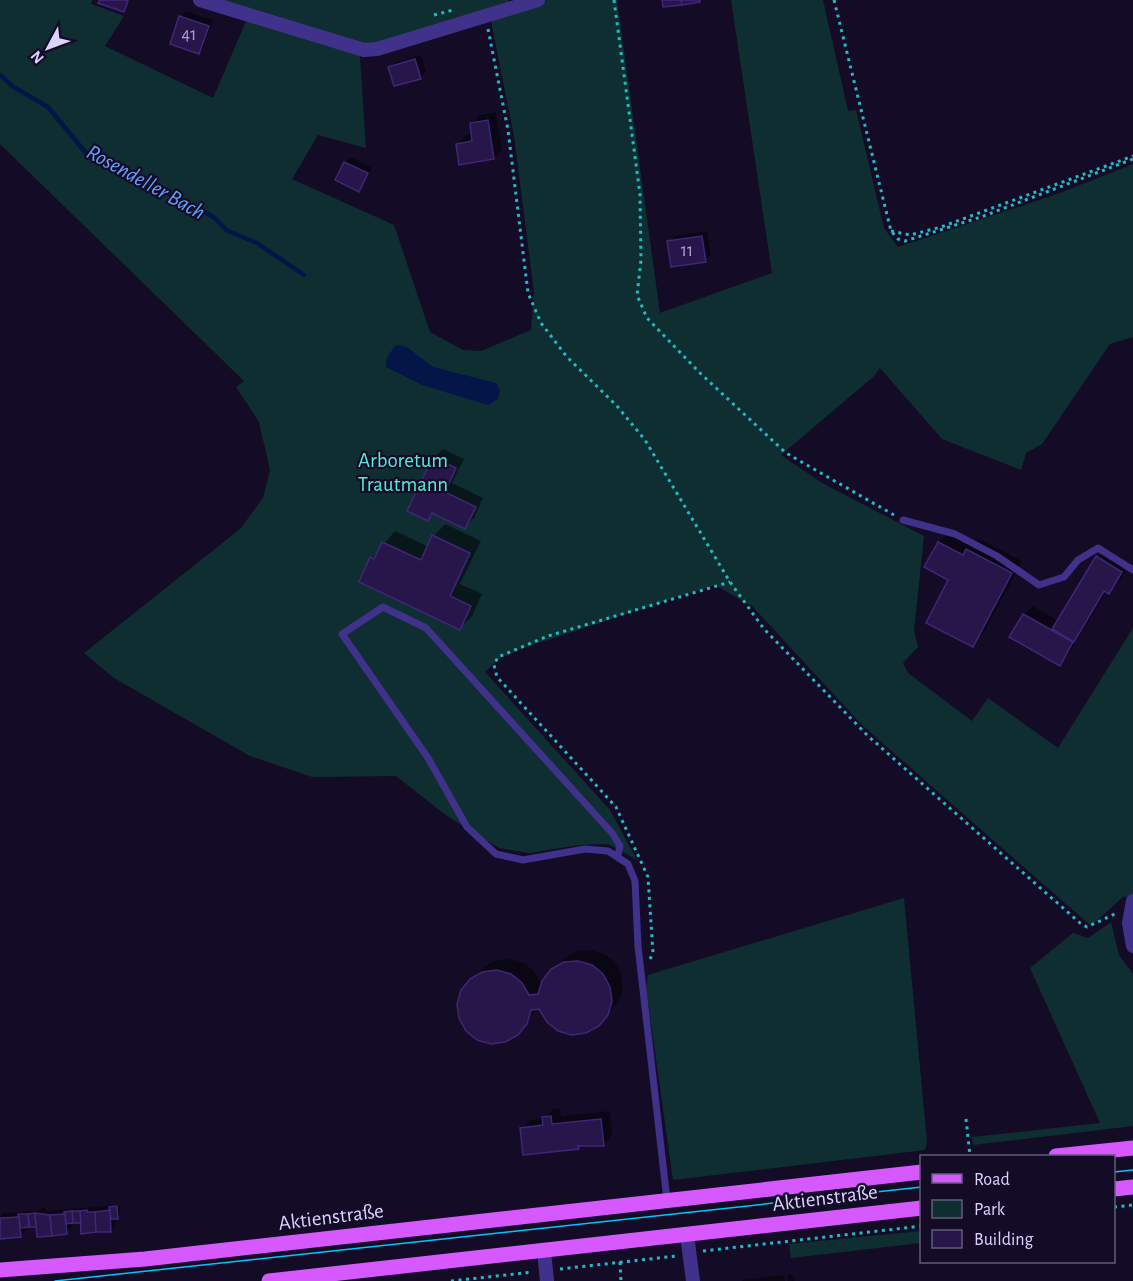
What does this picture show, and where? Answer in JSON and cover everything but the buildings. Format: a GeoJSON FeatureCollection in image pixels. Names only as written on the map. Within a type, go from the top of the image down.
{"type":"FeatureCollection","features":[{"type":"Feature","properties":{"kind":"main road"},"geometry":{"type":"LineString","coordinates":[[1066,1155],[1133,1148]]}},
{"type":"Feature","properties":{"kind":"main road","name":"Aktienstraße"},"geometry":{"type":"LineString","coordinates":[[0,1270],[145,1259],[920,1172]]}},
{"type":"Feature","properties":{"kind":"main road"},"geometry":{"type":"LineString","coordinates":[[1115,1189],[1133,1187]]}},
{"type":"Feature","properties":{"kind":"main road","name":"Aktienstraße"},"geometry":{"type":"LineString","coordinates":[[269,1281],[331,1278],[920,1208]]}},
{"type":"Feature","properties":{"kind":"street"},"geometry":{"type":"LineString","coordinates":[[200,0],[364,50],[377,49],[485,14],[538,0]]}},
{"type":"Feature","properties":{"kind":"street"},"geometry":{"type":"LineString","coordinates":[[1132,902],[1129,923],[1133,946]]}},
{"type":"Feature","properties":{"kind":"street"},"geometry":{"type":"LineString","coordinates":[[687,1235],[693,1281]]}},
{"type":"Feature","properties":{"kind":"street"},"geometry":{"type":"LineString","coordinates":[[544,1251],[547,1276]]}},
{"type":"Feature","properties":{"kind":"lane"},"geometry":{"type":"LineString","coordinates":[[903,520],[955,534],[998,556],[1039,585],[1064,577],[1078,560],[1098,548],[1133,570]]}},
{"type":"Feature","properties":{"kind":"lane"},"geometry":{"type":"LineString","coordinates":[[618,855],[620,846],[612,833],[426,628],[383,607],[342,634],[428,758],[467,827],[496,854],[523,860],[585,849],[608,851],[618,855],[628,864],[635,881],[641,973],[667,1200]]}},
{"type":"Feature","properties":{"kind":"path"},"geometry":{"type":"LineString","coordinates":[[614,0],[640,194],[641,260],[637,295],[647,318],[786,453],[903,520]]}},
{"type":"Feature","properties":{"kind":"path"},"geometry":{"type":"LineString","coordinates":[[834,0],[891,231],[898,238],[905,241],[939,231],[1133,158]]}},
{"type":"Feature","properties":{"kind":"path"},"geometry":{"type":"LineString","coordinates":[[426,19],[458,9]]}},
{"type":"Feature","properties":{"kind":"path"},"geometry":{"type":"LineString","coordinates":[[485,14],[508,130],[528,293],[541,323],[567,357],[617,406],[645,440],[730,582],[764,629],[868,736],[1080,923],[1087,927],[1094,926],[1132,902]]}},
{"type":"Feature","properties":{"kind":"path"},"geometry":{"type":"LineString","coordinates":[[891,231],[910,235],[941,227],[1133,158]]}},
{"type":"Feature","properties":{"kind":"path"},"geometry":{"type":"LineString","coordinates":[[641,973],[653,953],[648,877],[616,807],[497,677],[494,665],[498,657],[549,636],[730,582]]}},
{"type":"Feature","properties":{"kind":"path"},"geometry":{"type":"LineString","coordinates":[[966,1119],[970,1155]]}},
{"type":"Feature","properties":{"kind":"path"},"geometry":{"type":"LineString","coordinates":[[1115,1207],[1133,1205]]}},
{"type":"Feature","properties":{"kind":"path","name":"Aktienstraße"},"geometry":{"type":"LineString","coordinates":[[451,1281],[547,1276],[690,1252],[920,1226]]}},
{"type":"Feature","properties":{"kind":"path"},"geometry":{"type":"LineString","coordinates":[[620,1262],[621,1281]]}},
{"type":"Feature","properties":{"kind":"green space","name":"Arboretum Trautmann"},"geometry":{"type":"Polygon","coordinates":[[[0,0],[92,0],[91,4],[124,16],[105,46],[213,98],[246,21],[355,52],[360,57],[366,148],[318,135],[292,179],[394,225],[430,332],[463,350],[481,351],[531,330],[534,292],[514,136],[490,16],[547,0],[617,0],[660,313],[772,273],[731,0],[823,0],[848,111],[856,110],[884,228],[898,247],[1060,193],[1133,164],[1133,337],[1110,344],[1042,444],[1026,453],[1021,470],[942,439],[880,368],[873,377],[781,455],[822,483],[924,536],[914,630],[918,647],[903,663],[908,673],[972,721],[988,698],[1058,748],[1133,628],[1133,900],[1124,896],[1091,926],[862,725],[753,607],[715,585],[523,648],[499,659],[485,672],[610,810],[637,860],[608,844],[579,845],[529,853],[499,848],[447,816],[396,776],[312,777],[250,756],[114,678],[84,653],[240,529],[263,498],[270,470],[259,422],[236,387],[244,381],[0,144],[0,0]]]}},
{"type":"Feature","properties":{"kind":"green space"},"geometry":{"type":"Polygon","coordinates":[[[212,0],[508,0],[510,4],[381,43],[359,45],[212,0]]]}},
{"type":"Feature","properties":{"kind":"green space"},"geometry":{"type":"Polygon","coordinates":[[[904,898],[927,1142],[925,1150],[673,1180],[646,988],[648,975],[904,898]]]}},
{"type":"Feature","properties":{"kind":"green space"},"geometry":{"type":"Polygon","coordinates":[[[1111,922],[1119,955],[1133,974],[1133,1126],[973,1145],[972,1137],[1100,1123],[1030,968],[1073,933],[1088,938],[1111,922]]]}},
{"type":"Feature","properties":{"kind":"green space"},"geometry":{"type":"Polygon","coordinates":[[[920,1231],[920,1243],[791,1258],[789,1244],[920,1231]]]}},
{"type":"Feature","properties":{"kind":"shaded area"},"geometry":{"type":"Polygon","coordinates":[[[396,345],[407,347],[433,367],[496,383],[500,390],[498,399],[488,405],[422,385],[386,367],[387,357],[396,345]]]}},
{"type":"Feature","properties":{"kind":"waterway","name":"Rosendeller Bach"},"geometry":{"type":"LineString","coordinates":[[0,75],[12,86],[48,107],[86,153],[142,181],[154,182],[180,203],[197,207],[216,219],[226,230],[257,243],[304,275]]}},
{"type":"Feature","properties":{"kind":"tram line"},"geometry":{"type":"LineString","coordinates":[[1115,1172],[1133,1170]]}},
{"type":"Feature","properties":{"kind":"tram line"},"geometry":{"type":"LineString","coordinates":[[55,1281],[920,1187]]}}]}
